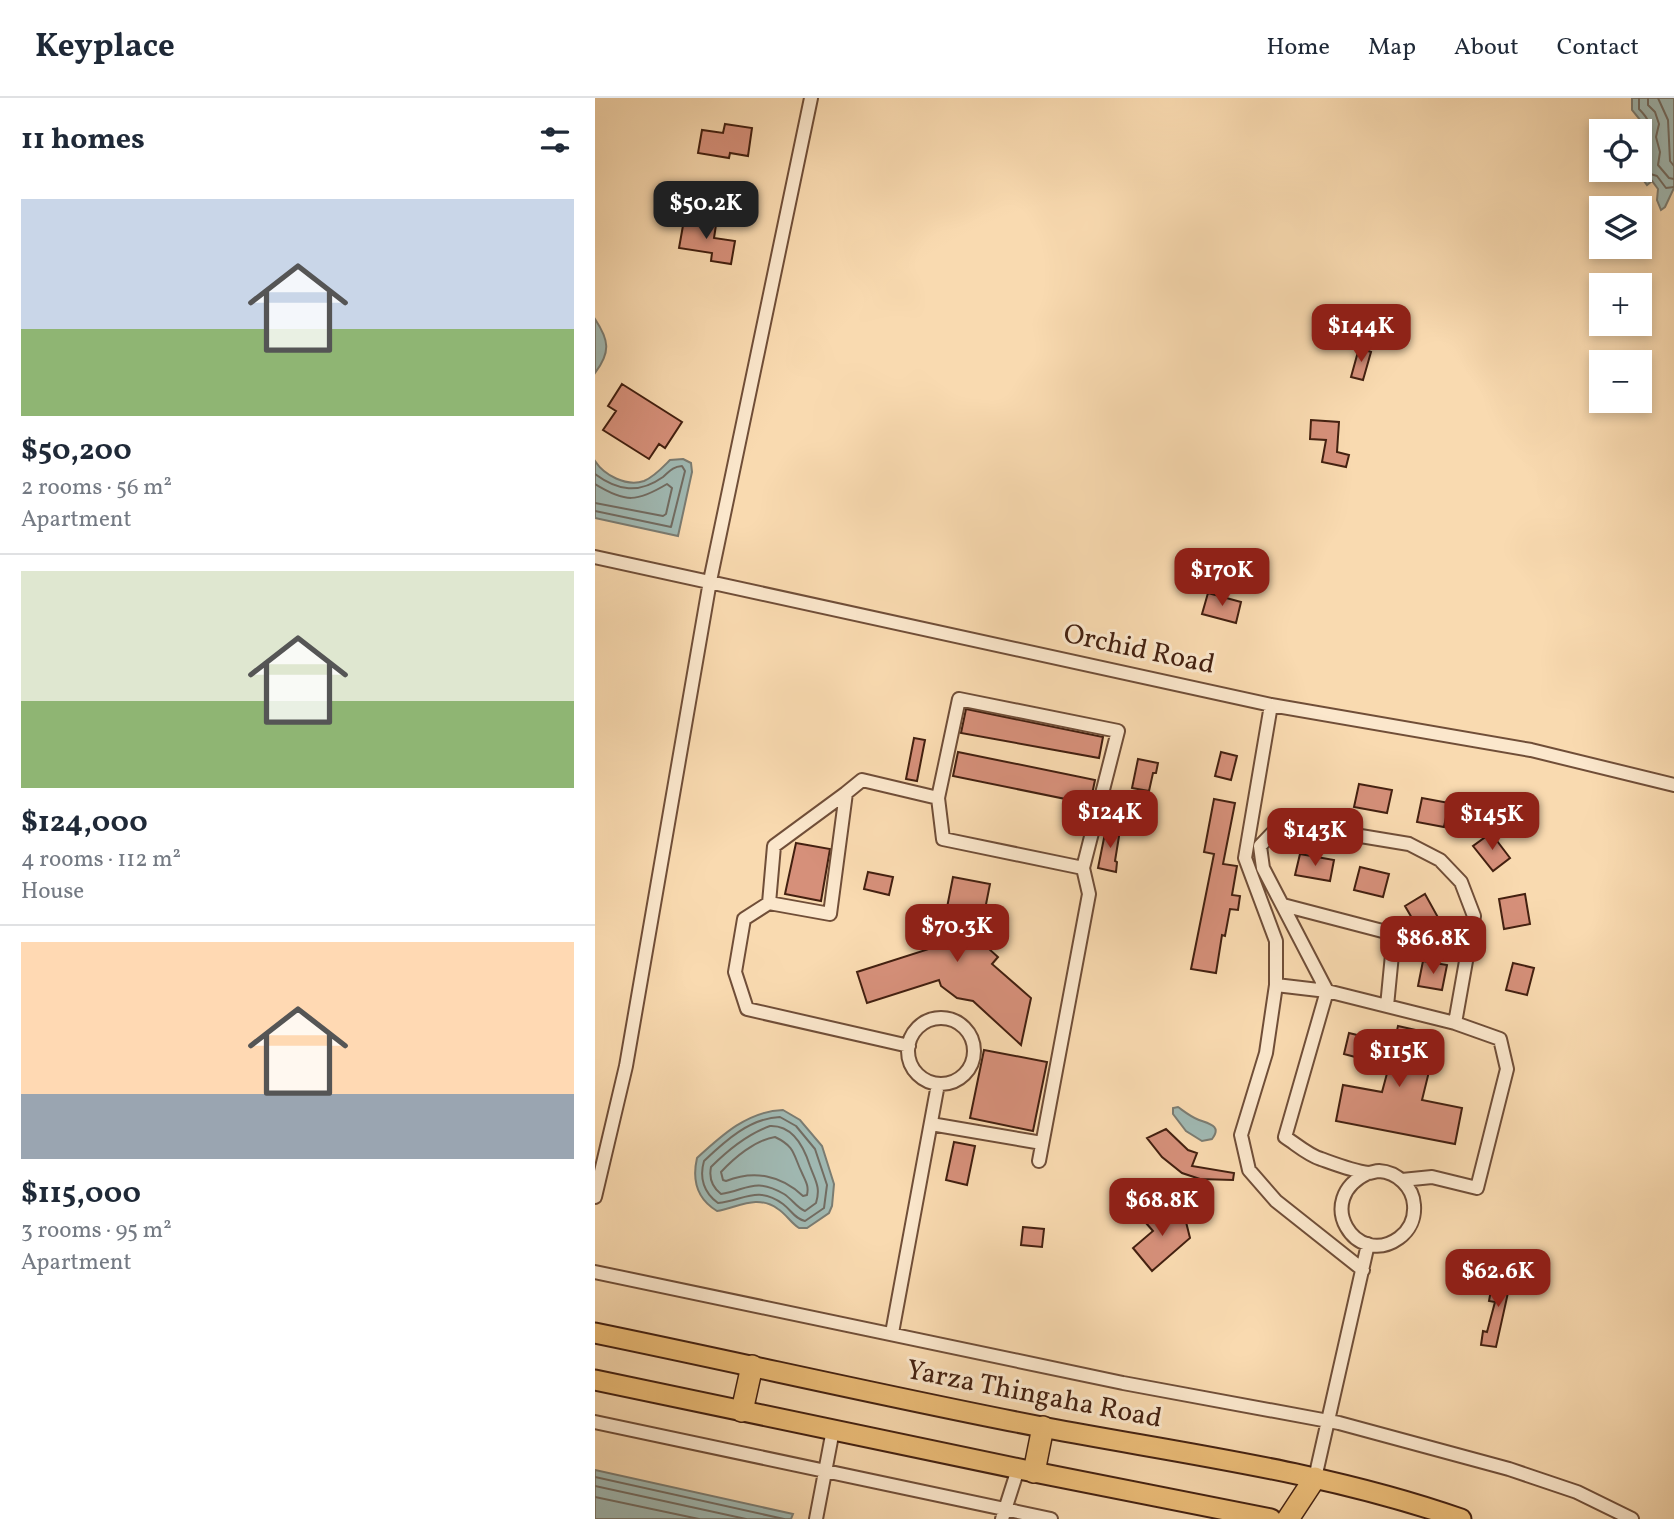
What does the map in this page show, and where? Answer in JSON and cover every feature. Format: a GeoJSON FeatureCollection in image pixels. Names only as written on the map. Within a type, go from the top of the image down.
{"type":"FeatureCollection","features":[{"type":"Feature","properties":{"kind":"highway"},"geometry":{"type":"LineString","coordinates":[[742,1411],[752,1366]]}},
{"type":"Feature","properties":{"kind":"highway"},"geometry":{"type":"LineString","coordinates":[[1026,1471],[1043,1427]]}},
{"type":"Feature","properties":{"kind":"highway"},"geometry":{"type":"LineString","coordinates":[[1288,1519],[1315,1478]]}},
{"type":"Feature","properties":{"kind":"main road","name":"Yarza Thingaha Road"},"geometry":{"type":"LineString","coordinates":[[595,1333],[1043,1427],[1315,1478],[1427,1507],[1461,1519]]}},
{"type":"Feature","properties":{"kind":"main road"},"geometry":{"type":"LineString","coordinates":[[595,1380],[1026,1471],[1215,1514],[1271,1519]]}},
{"type":"Feature","properties":{"kind":"street"},"geometry":{"type":"LineString","coordinates":[[595,1198],[627,1066],[710,581],[811,98]]}},
{"type":"Feature","properties":{"kind":"street","name":"Orchid Road"},"geometry":{"type":"LineString","coordinates":[[595,557],[1271,705],[1531,750],[1674,785]]}},
{"type":"Feature","properties":{"kind":"street"},"geometry":{"type":"LineString","coordinates":[[1039,1161],[1090,894],[1083,868],[1118,731],[959,699],[939,798],[943,839],[1083,868]]}},
{"type":"Feature","properties":{"kind":"street"},"geometry":{"type":"LineString","coordinates":[[1271,705],[1245,858],[1276,942],[1276,985],[1266,1053],[1241,1135],[1249,1170],[1276,1201],[1363,1270]]}},
{"type":"Feature","properties":{"kind":"street"},"geometry":{"type":"LineString","coordinates":[[769,903],[774,846],[862,780],[939,798]]}},
{"type":"Feature","properties":{"kind":"street"},"geometry":{"type":"LineString","coordinates":[[846,793],[830,914],[769,903],[744,919],[735,972],[747,1009],[908,1046]]}},
{"type":"Feature","properties":{"kind":"street"},"geometry":{"type":"LineString","coordinates":[[1368,1172],[1348,1186],[1342,1197],[1343,1221],[1357,1239],[1381,1245],[1393,1242],[1411,1225],[1415,1213],[1410,1190],[1402,1180],[1392,1174],[1368,1172],[1318,1158],[1285,1137],[1327,991],[1263,868],[1260,846],[1282,823],[1409,844],[1440,860],[1461,882],[1474,916],[1455,1023]]}},
{"type":"Feature","properties":{"kind":"street"},"geometry":{"type":"LineString","coordinates":[[1283,905],[1394,934],[1387,1006]]}},
{"type":"Feature","properties":{"kind":"street"},"geometry":{"type":"LineString","coordinates":[[1276,985],[1327,991],[1455,1023],[1500,1039],[1507,1069],[1477,1188],[1432,1177],[1402,1180]]}},
{"type":"Feature","properties":{"kind":"street"},"geometry":{"type":"LineString","coordinates":[[950,1019],[967,1031],[974,1052],[967,1072],[949,1084],[938,1084],[927,1082],[918,1076],[908,1057],[908,1046],[912,1035],[928,1021],[950,1019]]}},
{"type":"Feature","properties":{"kind":"street"},"geometry":{"type":"LineString","coordinates":[[892,1333],[938,1084]]}},
{"type":"Feature","properties":{"kind":"street"},"geometry":{"type":"LineString","coordinates":[[931,1124],[1042,1143]]}},
{"type":"Feature","properties":{"kind":"street"},"geometry":{"type":"LineString","coordinates":[[1315,1478],[1369,1244]]}},
{"type":"Feature","properties":{"kind":"street"},"geometry":{"type":"LineString","coordinates":[[595,1272],[1123,1383],[1329,1422],[1509,1469],[1577,1492],[1632,1519]]}},
{"type":"Feature","properties":{"kind":"street"},"geometry":{"type":"LineString","coordinates":[[595,1422],[826,1471],[1004,1514],[1051,1519]]}},
{"type":"Feature","properties":{"kind":"street"},"geometry":{"type":"LineString","coordinates":[[816,1519],[833,1430]]}},
{"type":"Feature","properties":{"kind":"street"},"geometry":{"type":"LineString","coordinates":[[1004,1514],[1026,1471]]}},
{"type":"Feature","properties":{"kind":"water"},"geometry":{"type":"Polygon","coordinates":[[[1632,98],[1674,98],[1674,188],[1661,210],[1657,200],[1658,189],[1652,181],[1652,119],[1639,119],[1632,110],[1632,98]]]}},
{"type":"Feature","properties":{"kind":"water"},"geometry":{"type":"Polygon","coordinates":[[[595,319],[603,333],[606,352],[595,373],[595,319]]]}},
{"type":"Feature","properties":{"kind":"water"},"geometry":{"type":"Polygon","coordinates":[[[683,459],[691,463],[692,472],[678,536],[595,518],[595,461],[604,471],[616,478],[637,482],[651,477],[670,460],[683,459]]]}},
{"type":"Feature","properties":{"kind":"water"},"geometry":{"type":"Polygon","coordinates":[[[1178,1107],[1213,1126],[1216,1131],[1212,1139],[1202,1141],[1186,1131],[1173,1114],[1173,1108],[1178,1107]]]}},
{"type":"Feature","properties":{"kind":"water"},"geometry":{"type":"Polygon","coordinates":[[[783,1110],[800,1120],[822,1146],[834,1184],[829,1213],[807,1228],[799,1228],[778,1209],[763,1202],[717,1211],[705,1201],[698,1188],[695,1174],[697,1158],[736,1126],[758,1115],[783,1110]]]}},
{"type":"Feature","properties":{"kind":"water"},"geometry":{"type":"Polygon","coordinates":[[[595,1470],[793,1514],[791,1519],[595,1519],[595,1470]]]}},
{"type":"Feature","properties":{"kind":"building"},"geometry":{"type":"Polygon","coordinates":[[[725,124],[752,128],[748,156],[730,153],[729,158],[698,153],[702,130],[723,133],[725,124]]]}},
{"type":"Feature","properties":{"kind":"building"},"geometry":{"type":"Polygon","coordinates":[[[684,220],[716,225],[714,238],[735,241],[731,264],[711,261],[712,253],[679,248],[684,220]]]}},
{"type":"Feature","properties":{"kind":"building"},"geometry":{"type":"Polygon","coordinates":[[[1359,348],[1371,352],[1363,380],[1351,377],[1359,348]]]}},
{"type":"Feature","properties":{"kind":"building"},"geometry":{"type":"Polygon","coordinates":[[[622,384],[682,422],[665,448],[659,444],[649,459],[603,430],[616,411],[608,406],[622,384]]]}},
{"type":"Feature","properties":{"kind":"building"},"geometry":{"type":"Polygon","coordinates":[[[1311,420],[1339,422],[1337,452],[1349,455],[1346,467],[1322,462],[1326,440],[1310,439],[1311,420]]]}},
{"type":"Feature","properties":{"kind":"building"},"geometry":{"type":"Polygon","coordinates":[[[1208,593],[1241,602],[1236,623],[1202,614],[1208,593]]]}},
{"type":"Feature","properties":{"kind":"building"},"geometry":{"type":"Polygon","coordinates":[[[966,709],[1103,737],[1099,758],[961,733],[966,709]]]}},
{"type":"Feature","properties":{"kind":"building"},"geometry":{"type":"Polygon","coordinates":[[[914,738],[925,740],[917,781],[906,779],[914,738]]]}},
{"type":"Feature","properties":{"kind":"building"},"geometry":{"type":"Polygon","coordinates":[[[958,752],[1095,780],[1090,804],[953,776],[958,752]]]}},
{"type":"Feature","properties":{"kind":"building"},"geometry":{"type":"Polygon","coordinates":[[[1221,752],[1237,756],[1231,780],[1215,776],[1221,752]]]}},
{"type":"Feature","properties":{"kind":"building"},"geometry":{"type":"Polygon","coordinates":[[[1138,759],[1158,763],[1149,791],[1132,788],[1138,759]]]}},
{"type":"Feature","properties":{"kind":"building"},"geometry":{"type":"Polygon","coordinates":[[[1359,784],[1392,790],[1387,813],[1354,807],[1359,784]]]}},
{"type":"Feature","properties":{"kind":"building"},"geometry":{"type":"Polygon","coordinates":[[[1422,798],[1449,803],[1444,827],[1417,822],[1422,798]]]}},
{"type":"Feature","properties":{"kind":"building"},"geometry":{"type":"Polygon","coordinates":[[[1214,799],[1235,803],[1223,864],[1237,866],[1232,895],[1240,896],[1238,910],[1230,909],[1225,936],[1222,935],[1216,973],[1191,969],[1214,854],[1204,852],[1214,799]]]}},
{"type":"Feature","properties":{"kind":"building"},"geometry":{"type":"Polygon","coordinates":[[[1106,828],[1120,830],[1116,872],[1098,868],[1106,828]]]}},
{"type":"Feature","properties":{"kind":"building"},"geometry":{"type":"Polygon","coordinates":[[[1491,833],[1510,858],[1493,871],[1473,846],[1491,833]]]}},
{"type":"Feature","properties":{"kind":"building"},"geometry":{"type":"Polygon","coordinates":[[[796,843],[830,849],[821,901],[785,894],[796,843]]]}},
{"type":"Feature","properties":{"kind":"building"},"geometry":{"type":"Polygon","coordinates":[[[1300,854],[1334,860],[1330,881],[1295,875],[1300,854]]]}},
{"type":"Feature","properties":{"kind":"building"},"geometry":{"type":"Polygon","coordinates":[[[1360,867],[1389,874],[1383,897],[1354,890],[1360,867]]]}},
{"type":"Feature","properties":{"kind":"building"},"geometry":{"type":"Polygon","coordinates":[[[868,872],[893,877],[889,895],[864,889],[868,872]]]}},
{"type":"Feature","properties":{"kind":"building"},"geometry":{"type":"Polygon","coordinates":[[[953,877],[990,884],[979,940],[998,957],[992,964],[1031,998],[1021,1045],[973,1001],[957,998],[941,986],[939,980],[867,1003],[857,972],[929,949],[942,933],[953,877]]]}},
{"type":"Feature","properties":{"kind":"building"},"geometry":{"type":"Polygon","coordinates":[[[1425,894],[1440,921],[1420,932],[1405,906],[1425,894]]]}},
{"type":"Feature","properties":{"kind":"building"},"geometry":{"type":"Polygon","coordinates":[[[1525,894],[1530,924],[1504,929],[1499,899],[1525,894]]]}},
{"type":"Feature","properties":{"kind":"building"},"geometry":{"type":"Polygon","coordinates":[[[1423,961],[1447,965],[1442,990],[1418,986],[1423,961]]]}},
{"type":"Feature","properties":{"kind":"building"},"geometry":{"type":"Polygon","coordinates":[[[1513,963],[1534,968],[1527,995],[1506,990],[1513,963]]]}},
{"type":"Feature","properties":{"kind":"building"},"geometry":{"type":"Polygon","coordinates":[[[1398,1026],[1438,1035],[1422,1100],[1462,1108],[1455,1144],[1336,1121],[1343,1085],[1382,1092],[1389,1066],[1344,1054],[1349,1033],[1394,1044],[1398,1026]]]}},
{"type":"Feature","properties":{"kind":"building"},"geometry":{"type":"Polygon","coordinates":[[[984,1050],[1047,1062],[1033,1131],[970,1118],[984,1050]]]}},
{"type":"Feature","properties":{"kind":"building"},"geometry":{"type":"Polygon","coordinates":[[[1166,1129],[1188,1150],[1197,1153],[1192,1166],[1234,1173],[1233,1180],[1200,1179],[1182,1173],[1162,1157],[1147,1138],[1166,1129]]]}},
{"type":"Feature","properties":{"kind":"building"},"geometry":{"type":"Polygon","coordinates":[[[954,1142],[975,1146],[967,1185],[946,1180],[954,1142]]]}},
{"type":"Feature","properties":{"kind":"building"},"geometry":{"type":"Polygon","coordinates":[[[1148,1207],[1160,1219],[1184,1214],[1190,1238],[1152,1271],[1133,1248],[1153,1231],[1139,1215],[1148,1207]]]}},
{"type":"Feature","properties":{"kind":"building"},"geometry":{"type":"Polygon","coordinates":[[[1023,1227],[1044,1229],[1042,1247],[1021,1245],[1023,1227]]]}},
{"type":"Feature","properties":{"kind":"building"},"geometry":{"type":"Polygon","coordinates":[[[1501,1268],[1513,1270],[1496,1347],[1481,1345],[1483,1331],[1487,1332],[1495,1302],[1489,1301],[1491,1290],[1497,1291],[1501,1268]]]}}]}
